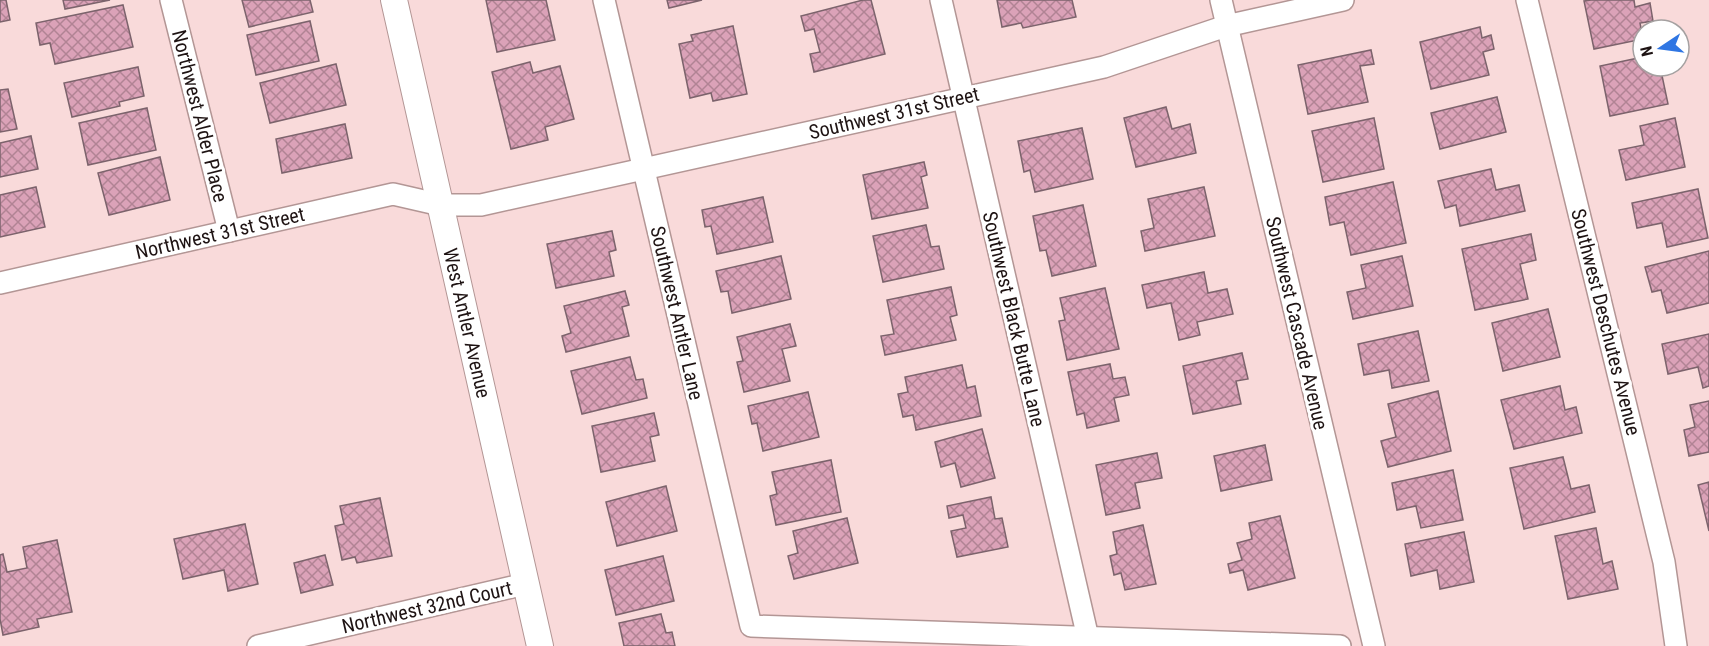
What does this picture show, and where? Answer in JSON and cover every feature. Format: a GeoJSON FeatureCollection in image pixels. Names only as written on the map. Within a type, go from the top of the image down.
{"type":"FeatureCollection","features":[{"type":"Feature","properties":{"kind":"street","name":"Northwest Alder Place"},"geometry":{"type":"LineString","coordinates":[[171,0],[229,231]]}},
{"type":"Feature","properties":{"kind":"street","name":"West Antler Avenue"},"geometry":{"type":"LineString","coordinates":[[394,0],[540,646]]}},
{"type":"Feature","properties":{"kind":"street","name":"Southwest Antler Lane"},"geometry":{"type":"LineString","coordinates":[[604,0],[751,626],[1088,638]]}},
{"type":"Feature","properties":{"kind":"street","name":"Southwest Black Butte Lane"},"geometry":{"type":"LineString","coordinates":[[941,0],[1088,638]]}},
{"type":"Feature","properties":{"kind":"street","name":"Southwest Cascade Avenue"},"geometry":{"type":"LineString","coordinates":[[1221,0],[1374,646]]}},
{"type":"Feature","properties":{"kind":"street","name":"Southwest 31st Street"},"geometry":{"type":"LineString","coordinates":[[441,205],[481,205],[963,97],[1104,68],[1226,26],[1343,0]]}},
{"type":"Feature","properties":{"kind":"street","name":"Southwest Deschutes Avenue"},"geometry":{"type":"LineString","coordinates":[[1527,0],[1664,562],[1676,646]]}},
{"type":"Feature","properties":{"kind":"street","name":"Northwest 31st Street"},"geometry":{"type":"LineString","coordinates":[[0,283],[393,194],[441,205]]}},
{"type":"Feature","properties":{"kind":"street","name":"Northwest 32nd Court"},"geometry":{"type":"LineString","coordinates":[[258,646],[525,584]]}},
{"type":"Feature","properties":{"kind":"street"},"geometry":{"type":"LineString","coordinates":[[1088,638],[1340,646]]}},
{"type":"Feature","properties":{"kind":"building"},"geometry":{"type":"Polygon","coordinates":[[[0,0],[6,0],[10,20],[0,22],[0,0]]]}},
{"type":"Feature","properties":{"kind":"building"},"geometry":{"type":"Polygon","coordinates":[[[63,0],[110,0],[65,9],[63,0]]]}},
{"type":"Feature","properties":{"kind":"building"},"geometry":{"type":"Polygon","coordinates":[[[242,0],[310,0],[313,12],[249,27],[242,0]]]}},
{"type":"Feature","properties":{"kind":"building"},"geometry":{"type":"Polygon","coordinates":[[[486,0],[546,0],[555,40],[497,52],[486,0]]]}},
{"type":"Feature","properties":{"kind":"building"},"geometry":{"type":"Polygon","coordinates":[[[667,0],[702,0],[669,8],[667,0]]]}},
{"type":"Feature","properties":{"kind":"building"},"geometry":{"type":"Polygon","coordinates":[[[871,0],[885,54],[814,72],[810,54],[820,52],[814,29],[805,31],[801,16],[871,0]]]}},
{"type":"Feature","properties":{"kind":"building"},"geometry":{"type":"Polygon","coordinates":[[[997,0],[1072,0],[1076,17],[1023,28],[1021,23],[1002,27],[997,0]]]}},
{"type":"Feature","properties":{"kind":"building"},"geometry":{"type":"Polygon","coordinates":[[[1634,0],[1635,7],[1650,3],[1652,18],[1631,18],[1631,41],[1594,49],[1584,1],[1634,0]]]}},
{"type":"Feature","properties":{"kind":"building"},"geometry":{"type":"Polygon","coordinates":[[[123,5],[133,47],[55,64],[50,43],[40,45],[36,23],[123,5]]]}},
{"type":"Feature","properties":{"kind":"building"},"geometry":{"type":"Polygon","coordinates":[[[310,21],[319,61],[256,75],[247,35],[310,21]]]}},
{"type":"Feature","properties":{"kind":"building"},"geometry":{"type":"Polygon","coordinates":[[[733,26],[747,94],[713,101],[711,93],[690,98],[679,44],[693,41],[691,35],[733,26]]]}},
{"type":"Feature","properties":{"kind":"building"},"geometry":{"type":"Polygon","coordinates":[[[1480,27],[1482,38],[1491,35],[1494,49],[1483,52],[1489,75],[1431,89],[1420,42],[1480,27]]]}},
{"type":"Feature","properties":{"kind":"building"},"geometry":{"type":"Polygon","coordinates":[[[1371,50],[1374,64],[1360,66],[1368,102],[1308,114],[1298,65],[1371,50]]]}},
{"type":"Feature","properties":{"kind":"building"},"geometry":{"type":"Polygon","coordinates":[[[1631,60],[1631,78],[1663,78],[1668,104],[1610,116],[1600,66],[1631,60]]]}},
{"type":"Feature","properties":{"kind":"building"},"geometry":{"type":"Polygon","coordinates":[[[530,62],[533,73],[560,66],[574,119],[545,127],[548,140],[511,149],[492,72],[530,62]]]}},
{"type":"Feature","properties":{"kind":"building"},"geometry":{"type":"Polygon","coordinates":[[[336,64],[346,105],[270,123],[260,83],[336,64]]]}},
{"type":"Feature","properties":{"kind":"building"},"geometry":{"type":"Polygon","coordinates":[[[138,67],[144,96],[119,102],[120,106],[72,117],[64,83],[138,67]]]}},
{"type":"Feature","properties":{"kind":"building"},"geometry":{"type":"Polygon","coordinates":[[[8,89],[17,129],[0,132],[0,90],[8,89]]]}},
{"type":"Feature","properties":{"kind":"building"},"geometry":{"type":"Polygon","coordinates":[[[1497,97],[1506,132],[1440,149],[1431,113],[1497,97]]]}},
{"type":"Feature","properties":{"kind":"building"},"geometry":{"type":"Polygon","coordinates":[[[1166,107],[1172,129],[1190,124],[1196,153],[1136,167],[1124,118],[1166,107]]]}},
{"type":"Feature","properties":{"kind":"building"},"geometry":{"type":"Polygon","coordinates":[[[147,108],[156,150],[88,165],[79,123],[147,108]]]}},
{"type":"Feature","properties":{"kind":"building"},"geometry":{"type":"Polygon","coordinates":[[[1374,118],[1384,169],[1323,182],[1312,131],[1374,118]]]}},
{"type":"Feature","properties":{"kind":"building"},"geometry":{"type":"Polygon","coordinates":[[[1675,118],[1685,167],[1626,180],[1619,150],[1644,145],[1640,126],[1675,118]]]}},
{"type":"Feature","properties":{"kind":"building"},"geometry":{"type":"Polygon","coordinates":[[[345,124],[352,158],[282,173],[276,139],[345,124]]]}},
{"type":"Feature","properties":{"kind":"building"},"geometry":{"type":"Polygon","coordinates":[[[1082,128],[1093,179],[1035,192],[1030,170],[1024,172],[1018,141],[1082,128]]]}},
{"type":"Feature","properties":{"kind":"building"},"geometry":{"type":"Polygon","coordinates":[[[31,136],[38,169],[0,177],[0,143],[31,136]]]}},
{"type":"Feature","properties":{"kind":"building"},"geometry":{"type":"Polygon","coordinates":[[[160,157],[170,200],[109,215],[98,173],[160,157]]]}},
{"type":"Feature","properties":{"kind":"building"},"geometry":{"type":"Polygon","coordinates":[[[924,162],[927,175],[921,177],[928,208],[872,219],[863,175],[924,162]]]}},
{"type":"Feature","properties":{"kind":"building"},"geometry":{"type":"Polygon","coordinates":[[[1491,169],[1496,190],[1519,185],[1525,211],[1460,226],[1456,205],[1445,208],[1438,181],[1491,169]]]}},
{"type":"Feature","properties":{"kind":"building"},"geometry":{"type":"Polygon","coordinates":[[[1393,182],[1406,243],[1351,255],[1344,222],[1330,225],[1325,197],[1393,182]]]}},
{"type":"Feature","properties":{"kind":"building"},"geometry":{"type":"Polygon","coordinates":[[[36,187],[45,227],[0,237],[0,195],[36,187]]]}},
{"type":"Feature","properties":{"kind":"building"},"geometry":{"type":"Polygon","coordinates":[[[1204,187],[1215,236],[1145,251],[1141,231],[1154,228],[1148,199],[1204,187]]]}},
{"type":"Feature","properties":{"kind":"building"},"geometry":{"type":"Polygon","coordinates":[[[1698,189],[1708,238],[1667,247],[1662,223],[1637,228],[1632,203],[1698,189]]]}},
{"type":"Feature","properties":{"kind":"building"},"geometry":{"type":"Polygon","coordinates":[[[763,197],[773,242],[717,254],[711,226],[705,227],[702,210],[763,197]]]}},
{"type":"Feature","properties":{"kind":"building"},"geometry":{"type":"Polygon","coordinates":[[[1083,205],[1096,266],[1052,276],[1046,250],[1040,251],[1033,216],[1083,205]]]}},
{"type":"Feature","properties":{"kind":"building"},"geometry":{"type":"Polygon","coordinates":[[[926,225],[931,247],[939,246],[944,269],[883,282],[873,236],[926,225]]]}},
{"type":"Feature","properties":{"kind":"building"},"geometry":{"type":"Polygon","coordinates":[[[612,231],[616,250],[609,252],[614,276],[556,288],[547,244],[612,231]]]}},
{"type":"Feature","properties":{"kind":"building"},"geometry":{"type":"Polygon","coordinates":[[[1531,234],[1536,260],[1520,264],[1528,299],[1475,310],[1462,249],[1531,234]]]}},
{"type":"Feature","properties":{"kind":"building"},"geometry":{"type":"Polygon","coordinates":[[[1709,251],[1709,303],[1667,313],[1661,290],[1652,292],[1645,267],[1709,251]]]}},
{"type":"Feature","properties":{"kind":"building"},"geometry":{"type":"Polygon","coordinates":[[[781,256],[791,299],[732,313],[728,291],[721,292],[716,271],[781,256]]]}},
{"type":"Feature","properties":{"kind":"building"},"geometry":{"type":"Polygon","coordinates":[[[1402,256],[1413,306],[1353,319],[1347,292],[1366,288],[1361,265],[1402,256]]]}},
{"type":"Feature","properties":{"kind":"building"},"geometry":{"type":"Polygon","coordinates":[[[1204,272],[1208,293],[1227,289],[1233,314],[1197,322],[1200,335],[1179,340],[1171,303],[1147,308],[1142,285],[1204,272]]]}},
{"type":"Feature","properties":{"kind":"building"},"geometry":{"type":"Polygon","coordinates":[[[951,287],[957,315],[950,317],[956,340],[885,355],[881,336],[894,334],[887,300],[951,287]]]}},
{"type":"Feature","properties":{"kind":"building"},"geometry":{"type":"Polygon","coordinates":[[[1105,288],[1119,349],[1067,360],[1059,321],[1065,320],[1060,298],[1105,288]]]}},
{"type":"Feature","properties":{"kind":"building"},"geometry":{"type":"Polygon","coordinates":[[[625,291],[629,305],[622,307],[629,336],[566,352],[562,336],[571,333],[564,306],[625,291]]]}},
{"type":"Feature","properties":{"kind":"building"},"geometry":{"type":"Polygon","coordinates":[[[1548,309],[1560,357],[1503,371],[1492,323],[1548,309]]]}},
{"type":"Feature","properties":{"kind":"building"},"geometry":{"type":"Polygon","coordinates":[[[790,324],[796,346],[782,349],[790,381],[744,392],[737,362],[743,361],[737,337],[790,324]]]}},
{"type":"Feature","properties":{"kind":"building"},"geometry":{"type":"Polygon","coordinates":[[[1418,331],[1429,381],[1392,388],[1389,370],[1364,375],[1358,344],[1418,331]]]}},
{"type":"Feature","properties":{"kind":"building"},"geometry":{"type":"Polygon","coordinates":[[[1709,334],[1709,386],[1703,388],[1698,367],[1668,374],[1662,344],[1709,334]]]}},
{"type":"Feature","properties":{"kind":"building"},"geometry":{"type":"Polygon","coordinates":[[[1242,353],[1248,379],[1236,381],[1241,404],[1193,414],[1183,366],[1242,353]]]}},
{"type":"Feature","properties":{"kind":"building"},"geometry":{"type":"Polygon","coordinates":[[[630,357],[636,380],[643,379],[647,398],[582,414],[571,371],[630,357]]]}},
{"type":"Feature","properties":{"kind":"building"},"geometry":{"type":"Polygon","coordinates":[[[1110,364],[1113,379],[1125,377],[1129,395],[1114,398],[1119,421],[1087,428],[1084,413],[1077,415],[1068,372],[1110,364]]]}},
{"type":"Feature","properties":{"kind":"building"},"geometry":{"type":"Polygon","coordinates":[[[962,365],[967,388],[975,386],[981,416],[916,430],[913,415],[903,417],[898,394],[908,392],[905,377],[962,365]]]}},
{"type":"Feature","properties":{"kind":"building"},"geometry":{"type":"Polygon","coordinates":[[[1560,386],[1565,410],[1576,407],[1582,433],[1514,449],[1501,400],[1560,386]]]}},
{"type":"Feature","properties":{"kind":"building"},"geometry":{"type":"Polygon","coordinates":[[[1438,391],[1451,451],[1388,467],[1381,441],[1396,437],[1388,404],[1438,391]]]}},
{"type":"Feature","properties":{"kind":"building"},"geometry":{"type":"Polygon","coordinates":[[[808,392],[819,437],[763,451],[757,423],[752,424],[748,406],[808,392]]]}},
{"type":"Feature","properties":{"kind":"building"},"geometry":{"type":"Polygon","coordinates":[[[1709,401],[1709,452],[1689,456],[1684,430],[1695,427],[1690,405],[1709,401]]]}},
{"type":"Feature","properties":{"kind":"building"},"geometry":{"type":"Polygon","coordinates":[[[654,413],[659,435],[650,437],[655,461],[601,472],[592,426],[654,413]]]}},
{"type":"Feature","properties":{"kind":"building"},"geometry":{"type":"Polygon","coordinates":[[[982,429],[995,478],[961,487],[955,463],[941,467],[935,442],[982,429]]]}},
{"type":"Feature","properties":{"kind":"building"},"geometry":{"type":"Polygon","coordinates":[[[1265,445],[1272,480],[1221,491],[1214,456],[1265,445]]]}},
{"type":"Feature","properties":{"kind":"building"},"geometry":{"type":"Polygon","coordinates":[[[1157,453],[1162,478],[1135,483],[1140,508],[1106,515],[1096,465],[1157,453]]]}},
{"type":"Feature","properties":{"kind":"building"},"geometry":{"type":"Polygon","coordinates":[[[1563,457],[1571,489],[1589,485],[1595,512],[1524,529],[1510,468],[1563,457]]]}},
{"type":"Feature","properties":{"kind":"building"},"geometry":{"type":"Polygon","coordinates":[[[831,460],[841,512],[776,525],[770,496],[777,494],[772,472],[831,460]]]}},
{"type":"Feature","properties":{"kind":"building"},"geometry":{"type":"Polygon","coordinates":[[[1453,470],[1463,520],[1421,528],[1416,506],[1397,510],[1392,483],[1453,470]]]}},
{"type":"Feature","properties":{"kind":"building"},"geometry":{"type":"Polygon","coordinates":[[[1709,482],[1709,531],[1698,485],[1709,482]]]}},
{"type":"Feature","properties":{"kind":"building"},"geometry":{"type":"Polygon","coordinates":[[[666,486],[677,531],[617,546],[606,502],[666,486]]]}},
{"type":"Feature","properties":{"kind":"building"},"geometry":{"type":"Polygon","coordinates":[[[991,497],[995,519],[1002,518],[1008,547],[957,557],[951,531],[966,528],[963,515],[949,518],[947,506],[991,497]]]}},
{"type":"Feature","properties":{"kind":"building"},"geometry":{"type":"Polygon","coordinates":[[[380,498],[392,556],[357,563],[355,557],[342,560],[335,526],[344,524],[340,506],[380,498]]]}},
{"type":"Feature","properties":{"kind":"building"},"geometry":{"type":"Polygon","coordinates":[[[1280,516],[1295,578],[1248,590],[1243,570],[1230,573],[1228,564],[1242,560],[1237,543],[1252,539],[1249,523],[1280,516]]]}},
{"type":"Feature","properties":{"kind":"building"},"geometry":{"type":"Polygon","coordinates":[[[847,518],[858,563],[794,579],[788,556],[798,553],[793,531],[847,518]]]}},
{"type":"Feature","properties":{"kind":"building"},"geometry":{"type":"Polygon","coordinates":[[[245,524],[258,584],[228,591],[224,570],[183,579],[174,539],[245,524]]]}},
{"type":"Feature","properties":{"kind":"building"},"geometry":{"type":"Polygon","coordinates":[[[1143,525],[1156,584],[1125,590],[1121,573],[1114,575],[1110,556],[1117,554],[1113,532],[1143,525]]]}},
{"type":"Feature","properties":{"kind":"building"},"geometry":{"type":"Polygon","coordinates":[[[1596,528],[1603,564],[1612,561],[1618,589],[1568,599],[1555,536],[1596,528]]]}},
{"type":"Feature","properties":{"kind":"building"},"geometry":{"type":"Polygon","coordinates":[[[1464,532],[1474,582],[1440,589],[1437,570],[1411,576],[1405,544],[1464,532]]]}},
{"type":"Feature","properties":{"kind":"building"},"geometry":{"type":"Polygon","coordinates":[[[57,540],[72,612],[37,619],[39,627],[3,635],[0,619],[0,555],[3,554],[7,572],[27,568],[23,547],[57,540]]]}},
{"type":"Feature","properties":{"kind":"building"},"geometry":{"type":"Polygon","coordinates":[[[325,555],[333,585],[301,593],[294,563],[325,555]]]}},
{"type":"Feature","properties":{"kind":"building"},"geometry":{"type":"Polygon","coordinates":[[[663,556],[674,601],[616,615],[605,570],[663,556]]]}},
{"type":"Feature","properties":{"kind":"building"},"geometry":{"type":"Polygon","coordinates":[[[661,614],[666,633],[672,632],[675,646],[624,646],[619,623],[661,614]]]}}]}
